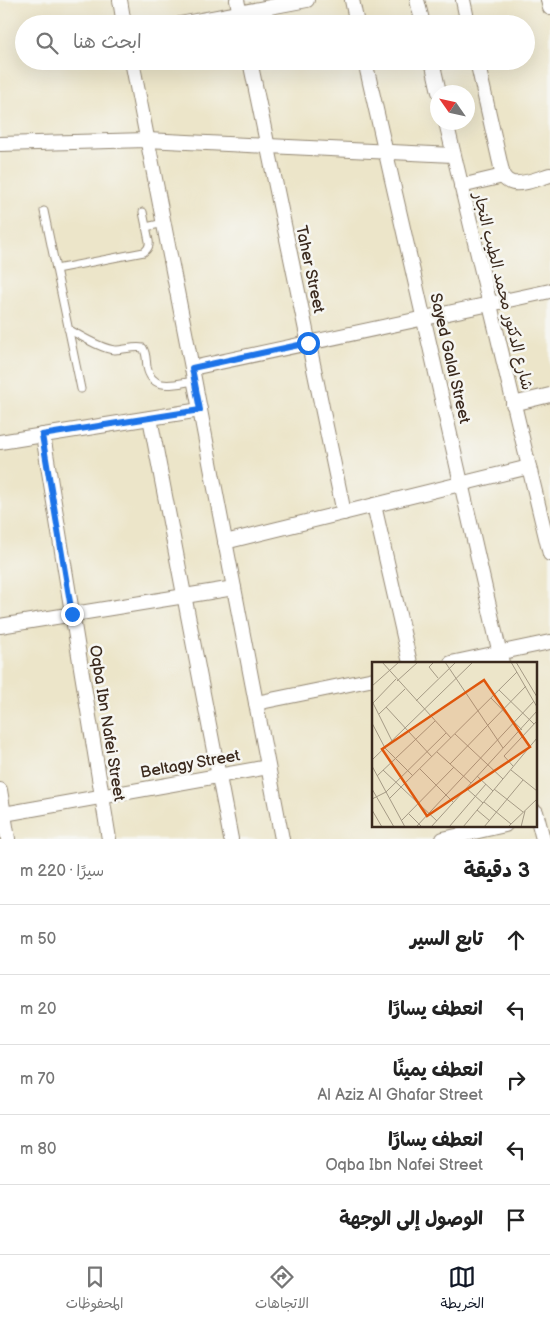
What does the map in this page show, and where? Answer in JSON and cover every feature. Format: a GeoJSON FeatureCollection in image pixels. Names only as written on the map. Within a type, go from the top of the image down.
{"type":"FeatureCollection","features":[{"type":"Feature","properties":{"kind":"street"},"geometry":{"type":"LineString","coordinates":[[120,0],[122,15]]}},
{"type":"Feature","properties":{"kind":"street"},"geometry":{"type":"LineString","coordinates":[[225,15],[308,0]]}},
{"type":"Feature","properties":{"kind":"street"},"geometry":{"type":"LineString","coordinates":[[352,0],[355,15]]}},
{"type":"Feature","properties":{"kind":"street"},"geometry":{"type":"LineString","coordinates":[[417,0],[421,15]]}},
{"type":"Feature","properties":{"kind":"street"},"geometry":{"type":"LineString","coordinates":[[463,0],[466,15]]}},
{"type":"Feature","properties":{"kind":"street"},"geometry":{"type":"LineString","coordinates":[[548,0],[550,8]]}},
{"type":"Feature","properties":{"kind":"street"},"geometry":{"type":"LineString","coordinates":[[134,70],[282,839]]}},
{"type":"Feature","properties":{"kind":"street","name":"Taher Street"},"geometry":{"type":"LineString","coordinates":[[252,70],[344,512]]}},
{"type":"Feature","properties":{"kind":"street","name":"Sayed Galal Street"},"geometry":{"type":"LineString","coordinates":[[367,70],[501,658]]}},
{"type":"Feature","properties":{"kind":"street"},"geometry":{"type":"LineString","coordinates":[[434,70],[437,85]]}},
{"type":"Feature","properties":{"kind":"street"},"geometry":{"type":"LineString","coordinates":[[479,70],[503,176],[512,183],[518,183],[550,175]]}},
{"type":"Feature","properties":{"kind":"street","name":"شارع الدكتور محمد الطيب النجار"},"geometry":{"type":"LineString","coordinates":[[448,130],[528,467],[545,510],[550,554]]}},
{"type":"Feature","properties":{"kind":"street"},"geometry":{"type":"LineString","coordinates":[[0,144],[147,140],[453,155]]}},
{"type":"Feature","properties":{"kind":"street"},"geometry":{"type":"LineString","coordinates":[[461,186],[503,176]]}},
{"type":"Feature","properties":{"kind":"street"},"geometry":{"type":"LineString","coordinates":[[193,374],[308,343],[550,291]]}},
{"type":"Feature","properties":{"kind":"street"},"geometry":{"type":"LineString","coordinates":[[513,404],[550,395]]}},
{"type":"Feature","properties":{"kind":"street"},"geometry":{"type":"LineString","coordinates":[[0,442],[200,410]]}},
{"type":"Feature","properties":{"kind":"street"},"geometry":{"type":"LineString","coordinates":[[150,418],[231,839]]}},
{"type":"Feature","properties":{"kind":"street","name":"Oqba Ibn Nafei Street"},"geometry":{"type":"LineString","coordinates":[[42,435],[109,839]]}},
{"type":"Feature","properties":{"kind":"street"},"geometry":{"type":"LineString","coordinates":[[225,542],[528,467]]}},
{"type":"Feature","properties":{"kind":"street"},"geometry":{"type":"LineString","coordinates":[[374,505],[410,662]]}},
{"type":"Feature","properties":{"kind":"street"},"geometry":{"type":"LineString","coordinates":[[0,626],[234,588]]}},
{"type":"Feature","properties":{"kind":"street"},"geometry":{"type":"LineString","coordinates":[[461,662],[501,658],[550,642]]}},
{"type":"Feature","properties":{"kind":"street"},"geometry":{"type":"LineString","coordinates":[[256,703],[372,679]]}},
{"type":"Feature","properties":{"kind":"street","name":"Beltagy Street"},"geometry":{"type":"LineString","coordinates":[[2,814],[268,767]]}},
{"type":"Feature","properties":{"kind":"street"},"geometry":{"type":"LineString","coordinates":[[0,790],[2,814],[8,839]]}},
{"type":"Feature","properties":{"kind":"street"},"geometry":{"type":"LineString","coordinates":[[540,816],[543,839]]}},
{"type":"Feature","properties":{"kind":"street"},"geometry":{"type":"LineString","coordinates":[[447,835],[499,826]]}},
{"type":"Feature","properties":{"kind":"lane"},"geometry":{"type":"LineString","coordinates":[[44,211],[81,389]]}},
{"type":"Feature","properties":{"kind":"lane"},"geometry":{"type":"LineString","coordinates":[[56,269],[144,252],[150,244],[143,212]]}},
{"type":"Feature","properties":{"kind":"lane"},"geometry":{"type":"LineString","coordinates":[[146,227],[164,223]]}},
{"type":"Feature","properties":{"kind":"lane"},"geometry":{"type":"LineString","coordinates":[[68,329],[110,349],[143,348],[149,374],[158,383],[166,385],[193,374]]}},
{"type":"Feature","properties":{"kind":"route"},"geometry":{"type":"LineString","coordinates":[[72,614],[42,435],[200,410],[192,368],[308,343]]}}]}
